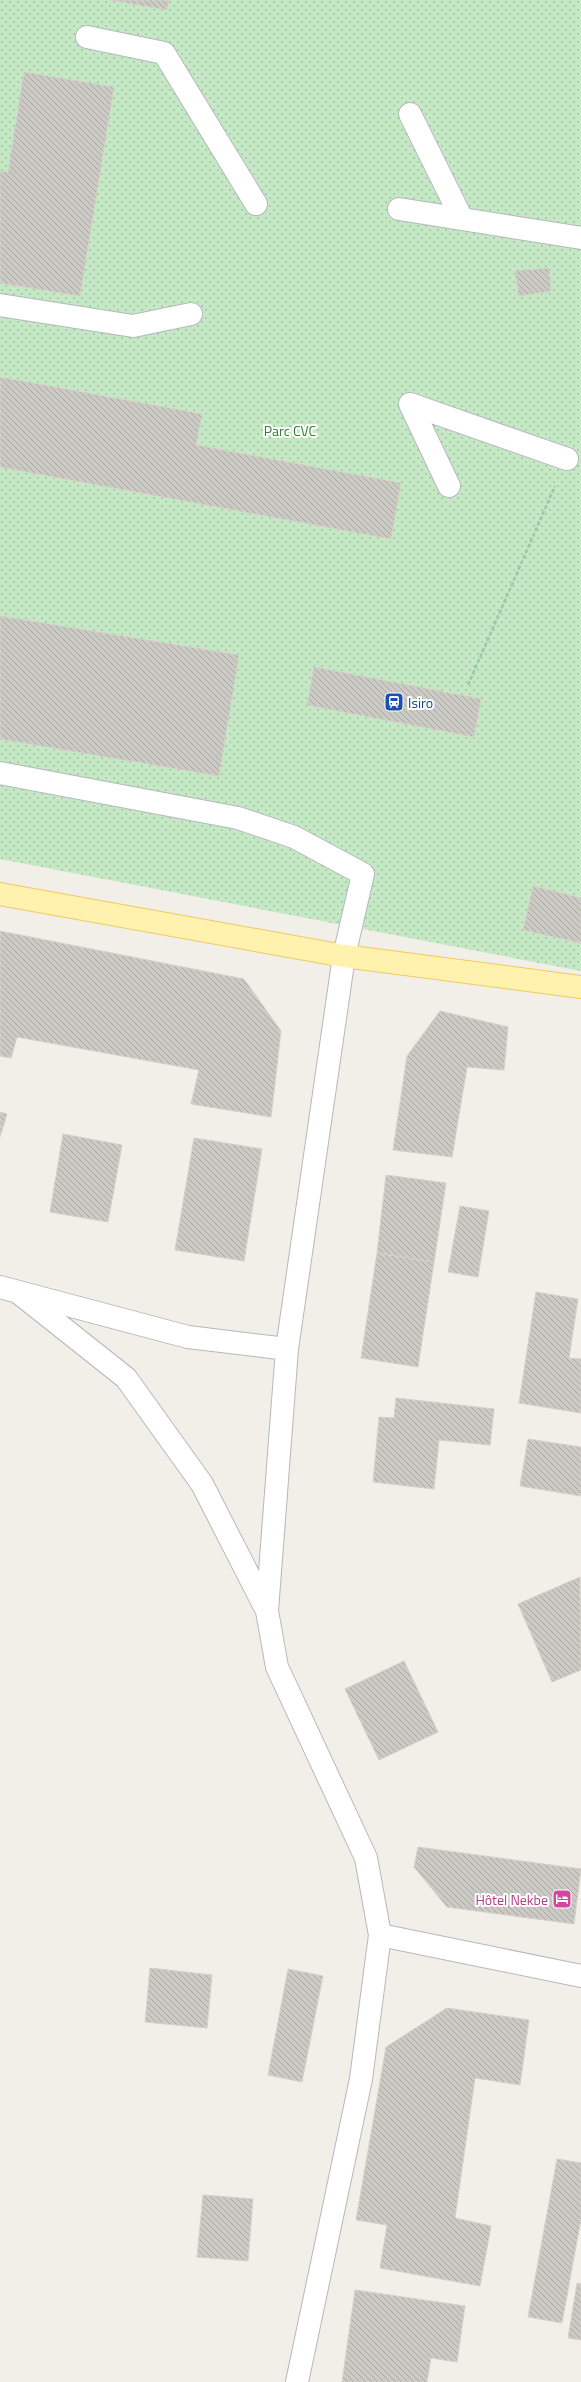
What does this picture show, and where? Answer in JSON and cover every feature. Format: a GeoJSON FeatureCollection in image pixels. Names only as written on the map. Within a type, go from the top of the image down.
{"type":"FeatureCollection","features":[{"type":"Feature","properties":{"kind":"main road"},"geometry":{"type":"LineString","coordinates":[[0,894],[344,956],[581,988]]}},
{"type":"Feature","properties":{"kind":"street"},"geometry":{"type":"LineString","coordinates":[[88,37],[164,53],[256,204]]}},
{"type":"Feature","properties":{"kind":"street"},"geometry":{"type":"LineString","coordinates":[[410,114],[462,219]]}},
{"type":"Feature","properties":{"kind":"street"},"geometry":{"type":"LineString","coordinates":[[399,209],[581,238]]}},
{"type":"Feature","properties":{"kind":"street"},"geometry":{"type":"LineString","coordinates":[[0,305],[133,326],[191,314]]}},
{"type":"Feature","properties":{"kind":"street"},"geometry":{"type":"LineString","coordinates":[[449,486],[410,404],[567,459]]}},
{"type":"Feature","properties":{"kind":"street"},"geometry":{"type":"LineString","coordinates":[[0,773],[238,818],[294,838],[363,874],[344,956],[287,1349],[267,1611],[277,1667],[366,1858],[380,1935],[361,2079],[297,2382]]}},
{"type":"Feature","properties":{"kind":"street"},"geometry":{"type":"LineString","coordinates":[[10,1290],[188,1337],[287,1349]]}},
{"type":"Feature","properties":{"kind":"street"},"geometry":{"type":"LineString","coordinates":[[10,1290],[126,1378],[202,1484],[267,1611]]}},
{"type":"Feature","properties":{"kind":"street"},"geometry":{"type":"LineString","coordinates":[[380,1935],[581,1976]]}},
{"type":"Feature","properties":{"kind":"path"},"geometry":{"type":"LineString","coordinates":[[468,685],[567,459]]}},
{"type":"Feature","properties":{"kind":"green space","name":"Parc CVC"},"geometry":{"type":"Polygon","coordinates":[[[0,0],[581,0],[581,971],[0,859],[0,0]]]}},
{"type":"Feature","properties":{"kind":"building"},"geometry":{"type":"Polygon","coordinates":[[[109,0],[169,0],[167,10],[109,0]]]}},
{"type":"Feature","properties":{"kind":"building"},"geometry":{"type":"Polygon","coordinates":[[[24,72],[114,87],[80,296],[0,283],[0,171],[8,172],[24,72]]]}},
{"type":"Feature","properties":{"kind":"building"},"geometry":{"type":"Polygon","coordinates":[[[549,268],[551,291],[519,296],[515,271],[549,268]]]}},
{"type":"Feature","properties":{"kind":"building"},"geometry":{"type":"Polygon","coordinates":[[[0,377],[202,414],[196,445],[401,483],[391,539],[0,467],[0,377]]]}},
{"type":"Feature","properties":{"kind":"building"},"geometry":{"type":"Polygon","coordinates":[[[0,616],[239,655],[219,776],[0,739],[0,616]]]}},
{"type":"Feature","properties":{"kind":"building","name":"Isiro"},"geometry":{"type":"Polygon","coordinates":[[[314,667],[481,699],[474,737],[307,705],[314,667]]]}},
{"type":"Feature","properties":{"kind":"building"},"geometry":{"type":"Polygon","coordinates":[[[533,886],[581,898],[581,943],[523,930],[533,886]]]}},
{"type":"Feature","properties":{"kind":"building"},"geometry":{"type":"Polygon","coordinates":[[[0,931],[244,979],[281,1031],[271,1117],[191,1104],[199,1070],[17,1037],[11,1058],[0,1056],[0,931]]]}},
{"type":"Feature","properties":{"kind":"building"},"geometry":{"type":"Polygon","coordinates":[[[440,1011],[508,1027],[504,1070],[467,1067],[452,1157],[393,1150],[407,1056],[440,1011]]]}},
{"type":"Feature","properties":{"kind":"building"},"geometry":{"type":"Polygon","coordinates":[[[0,1112],[7,1114],[0,1137],[0,1112]]]}},
{"type":"Feature","properties":{"kind":"building"},"geometry":{"type":"Polygon","coordinates":[[[63,1134],[122,1145],[108,1222],[50,1212],[63,1134]]]}},
{"type":"Feature","properties":{"kind":"building"},"geometry":{"type":"Polygon","coordinates":[[[194,1138],[262,1149],[244,1261],[175,1250],[194,1138]]]}},
{"type":"Feature","properties":{"kind":"building"},"geometry":{"type":"Polygon","coordinates":[[[386,1175],[446,1183],[434,1262],[377,1253],[386,1175]]]}},
{"type":"Feature","properties":{"kind":"building"},"geometry":{"type":"Polygon","coordinates":[[[460,1206],[489,1211],[478,1277],[448,1272],[460,1206]]]}},
{"type":"Feature","properties":{"kind":"building"},"geometry":{"type":"Polygon","coordinates":[[[377,1253],[434,1262],[418,1367],[361,1358],[377,1253]]]}},
{"type":"Feature","properties":{"kind":"building"},"geometry":{"type":"Polygon","coordinates":[[[536,1292],[578,1299],[569,1358],[581,1359],[581,1413],[519,1403],[536,1292]]]}},
{"type":"Feature","properties":{"kind":"building"},"geometry":{"type":"Polygon","coordinates":[[[396,1398],[494,1409],[490,1445],[439,1440],[434,1489],[373,1482],[379,1417],[394,1418],[396,1398]]]}},
{"type":"Feature","properties":{"kind":"building"},"geometry":{"type":"Polygon","coordinates":[[[528,1439],[581,1447],[581,1496],[520,1486],[528,1439]]]}},
{"type":"Feature","properties":{"kind":"building"},"geometry":{"type":"Polygon","coordinates":[[[580,1577],[581,1670],[552,1682],[518,1604],[580,1577]]]}},
{"type":"Feature","properties":{"kind":"building"},"geometry":{"type":"Polygon","coordinates":[[[404,1661],[438,1732],[379,1760],[345,1689],[404,1661]]]}},
{"type":"Feature","properties":{"kind":"building"},"geometry":{"type":"Polygon","coordinates":[[[418,1847],[581,1869],[574,1924],[447,1907],[414,1867],[418,1847]]]}},
{"type":"Feature","properties":{"kind":"building"},"geometry":{"type":"Polygon","coordinates":[[[150,1968],[212,1975],[207,2028],[145,2022],[150,1968]]]}},
{"type":"Feature","properties":{"kind":"building"},"geometry":{"type":"Polygon","coordinates":[[[288,1969],[323,1976],[302,2082],[268,2075],[288,1969]]]}},
{"type":"Feature","properties":{"kind":"building"},"geometry":{"type":"Polygon","coordinates":[[[447,2008],[529,2020],[520,2085],[475,2078],[455,2218],[491,2226],[480,2286],[380,2268],[387,2225],[356,2220],[386,2047],[447,2008]]]}},
{"type":"Feature","properties":{"kind":"building"},"geometry":{"type":"Polygon","coordinates":[[[557,2159],[581,2163],[581,2219],[562,2323],[528,2317],[557,2159]]]}},
{"type":"Feature","properties":{"kind":"building"},"geometry":{"type":"Polygon","coordinates":[[[203,2195],[253,2199],[248,2261],[197,2257],[203,2195]]]}},
{"type":"Feature","properties":{"kind":"building"},"geometry":{"type":"Polygon","coordinates":[[[577,2283],[581,2284],[581,2340],[568,2338],[577,2283]]]}},
{"type":"Feature","properties":{"kind":"building"},"geometry":{"type":"Polygon","coordinates":[[[355,2290],[465,2306],[457,2362],[431,2358],[427,2382],[342,2382],[355,2290]]]}},
{"type":"Feature","properties":{"kind":"place","name":"Isiro"},"geometry":{"type":"Point","coordinates":[394,702]}},
{"type":"Feature","properties":{"kind":"place","name":"Hôtel Nekbe"},"geometry":{"type":"Point","coordinates":[562,1899]}}]}
